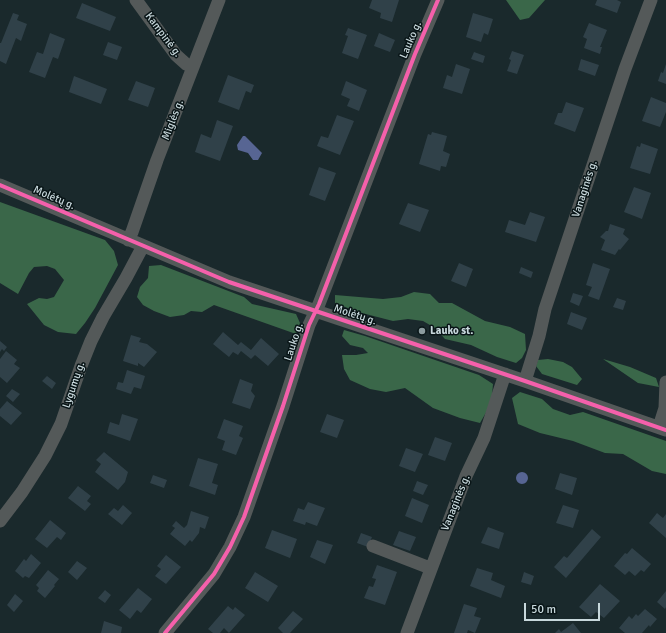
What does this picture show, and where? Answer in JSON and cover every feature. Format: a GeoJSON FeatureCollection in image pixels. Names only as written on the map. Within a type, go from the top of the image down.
{"type":"FeatureCollection","features":[{"type":"Feature","properties":{"kind":"street","name":"Kampinė g."},"geometry":{"type":"LineString","coordinates":[[136,0],[176,55],[186,64],[193,67]]}},
{"type":"Feature","properties":{"kind":"street","name":"Miglės g."},"geometry":{"type":"LineString","coordinates":[[128,240],[218,0]]}},
{"type":"Feature","properties":{"kind":"street","name":"Lauko g."},"geometry":{"type":"LineString","coordinates":[[165,633],[214,574],[230,547],[244,517],[283,406],[309,325],[319,304],[415,54],[438,0]]}},
{"type":"Feature","properties":{"kind":"street","name":"Vanaginės g."},"geometry":{"type":"LineString","coordinates":[[525,381],[548,301],[625,69],[651,0]]}},
{"type":"Feature","properties":{"kind":"street","name":"Molėtų g."},"geometry":{"type":"LineString","coordinates":[[0,185],[229,282],[662,428]]}},
{"type":"Feature","properties":{"kind":"street","name":"Lygumų g."},"geometry":{"type":"LineString","coordinates":[[0,521],[22,492],[45,456],[61,424],[91,341],[143,246]]}},
{"type":"Feature","properties":{"kind":"street","name":"Vanaginės g."},"geometry":{"type":"LineString","coordinates":[[407,633],[430,568],[466,476],[484,438],[505,374]]}},
{"type":"Feature","properties":{"kind":"street"},"geometry":{"type":"LineString","coordinates":[[662,428],[665,408],[666,382]]}},
{"type":"Feature","properties":{"kind":"street"},"geometry":{"type":"LineString","coordinates":[[374,546],[430,568]]}},
{"type":"Feature","properties":{"kind":"green space"},"geometry":{"type":"Polygon","coordinates":[[[506,0],[545,0],[529,18],[520,20],[506,0]]]}},
{"type":"Feature","properties":{"kind":"green space"},"geometry":{"type":"Polygon","coordinates":[[[0,202],[105,240],[114,251],[118,265],[95,308],[76,334],[58,332],[44,325],[27,304],[39,298],[47,299],[54,297],[64,280],[55,269],[47,266],[34,267],[29,273],[18,294],[0,283],[0,202]]]}},
{"type":"Feature","properties":{"kind":"green space"},"geometry":{"type":"Polygon","coordinates":[[[161,265],[244,297],[252,304],[296,314],[300,323],[296,334],[214,305],[202,312],[191,311],[184,315],[170,317],[154,311],[143,305],[137,297],[140,287],[148,278],[149,266],[161,265]]]}},
{"type":"Feature","properties":{"kind":"green space"},"geometry":{"type":"Polygon","coordinates":[[[414,292],[430,294],[439,303],[452,303],[485,321],[510,327],[525,334],[526,350],[522,358],[516,363],[497,357],[471,345],[445,339],[435,328],[423,321],[408,319],[393,321],[358,312],[335,303],[335,295],[383,299],[401,297],[414,292]]]}},
{"type":"Feature","properties":{"kind":"green space"},"geometry":{"type":"Polygon","coordinates":[[[344,330],[479,375],[493,384],[492,396],[488,409],[480,423],[460,418],[433,408],[405,388],[386,392],[370,389],[350,380],[344,369],[342,355],[368,353],[363,348],[350,345],[342,336],[344,330]]]}},
{"type":"Feature","properties":{"kind":"green space"},"geometry":{"type":"Polygon","coordinates":[[[548,359],[563,362],[572,367],[582,379],[577,385],[542,374],[536,366],[538,360],[548,359]]]}},
{"type":"Feature","properties":{"kind":"green space"},"geometry":{"type":"Polygon","coordinates":[[[603,359],[630,367],[656,378],[659,387],[638,383],[603,359]]]}},
{"type":"Feature","properties":{"kind":"green space"},"geometry":{"type":"Polygon","coordinates":[[[520,392],[542,399],[553,409],[570,415],[583,412],[666,441],[666,474],[652,471],[623,454],[605,453],[573,441],[540,433],[518,424],[512,398],[520,392]]]}},
{"type":"Feature","properties":{"kind":"water"},"geometry":{"type":"Polygon","coordinates":[[[243,136],[245,136],[262,153],[258,160],[253,160],[248,153],[238,150],[237,145],[243,136]]]}},
{"type":"Feature","properties":{"kind":"water"},"geometry":{"type":"Polygon","coordinates":[[[522,472],[526,474],[528,478],[526,482],[522,484],[518,482],[516,478],[518,474],[522,472]]]}},
{"type":"Feature","properties":{"kind":"building"},"geometry":{"type":"Polygon","coordinates":[[[372,0],[399,0],[392,22],[380,18],[381,13],[369,8],[372,0]]]}},
{"type":"Feature","properties":{"kind":"building"},"geometry":{"type":"Polygon","coordinates":[[[597,0],[617,0],[621,2],[617,13],[595,5],[597,0]]]}},
{"type":"Feature","properties":{"kind":"building"},"geometry":{"type":"Polygon","coordinates":[[[82,3],[116,17],[110,31],[76,18],[82,3]]]}},
{"type":"Feature","properties":{"kind":"building"},"geometry":{"type":"Polygon","coordinates":[[[13,13],[19,15],[17,20],[27,24],[21,41],[16,38],[6,64],[0,61],[0,43],[13,13]]]}},
{"type":"Feature","properties":{"kind":"building"},"geometry":{"type":"Polygon","coordinates":[[[473,13],[493,19],[488,35],[484,33],[481,42],[466,37],[473,13]]]}},
{"type":"Feature","properties":{"kind":"building"},"geometry":{"type":"Polygon","coordinates":[[[589,23],[607,30],[600,47],[602,47],[600,54],[584,48],[587,39],[583,37],[589,23]]]}},
{"type":"Feature","properties":{"kind":"building"},"geometry":{"type":"Polygon","coordinates":[[[348,28],[367,35],[358,59],[342,53],[348,36],[345,35],[348,28]]]}},
{"type":"Feature","properties":{"kind":"building"},"geometry":{"type":"Polygon","coordinates":[[[50,33],[65,39],[58,59],[53,57],[45,78],[29,72],[37,52],[43,54],[50,33]]]}},
{"type":"Feature","properties":{"kind":"building"},"geometry":{"type":"Polygon","coordinates":[[[379,33],[395,40],[390,52],[374,46],[379,33]]]}},
{"type":"Feature","properties":{"kind":"building"},"geometry":{"type":"Polygon","coordinates":[[[108,42],[122,47],[117,60],[103,55],[108,42]]]}},
{"type":"Feature","properties":{"kind":"building"},"geometry":{"type":"Polygon","coordinates":[[[512,51],[524,55],[517,74],[507,71],[511,60],[509,59],[512,51]]]}},
{"type":"Feature","properties":{"kind":"building"},"geometry":{"type":"Polygon","coordinates":[[[474,52],[485,56],[483,63],[471,59],[474,52]]]}},
{"type":"Feature","properties":{"kind":"building"},"geometry":{"type":"Polygon","coordinates":[[[581,59],[599,65],[595,76],[578,70],[581,59]]]}},
{"type":"Feature","properties":{"kind":"building"},"geometry":{"type":"Polygon","coordinates":[[[456,64],[470,69],[462,94],[443,88],[447,75],[452,77],[456,64]]]}},
{"type":"Feature","properties":{"kind":"building"},"geometry":{"type":"Polygon","coordinates":[[[666,64],[666,84],[658,81],[666,64]]]}},
{"type":"Feature","properties":{"kind":"building"},"geometry":{"type":"Polygon","coordinates":[[[228,75],[254,85],[251,93],[246,91],[239,110],[218,102],[228,75]]]}},
{"type":"Feature","properties":{"kind":"building"},"geometry":{"type":"Polygon","coordinates":[[[74,76],[107,89],[101,104],[69,92],[74,76]]]}},
{"type":"Feature","properties":{"kind":"building"},"geometry":{"type":"Polygon","coordinates":[[[136,81],[155,88],[148,107],[128,100],[136,81]]]}},
{"type":"Feature","properties":{"kind":"building"},"geometry":{"type":"Polygon","coordinates":[[[346,81],[367,90],[359,111],[347,106],[350,99],[341,95],[346,81]]]}},
{"type":"Feature","properties":{"kind":"building"},"geometry":{"type":"Polygon","coordinates":[[[651,97],[666,103],[666,112],[660,127],[642,121],[651,97]]]}},
{"type":"Feature","properties":{"kind":"building"},"geometry":{"type":"Polygon","coordinates":[[[566,102],[584,108],[575,132],[554,124],[558,113],[562,113],[566,102]]]}},
{"type":"Feature","properties":{"kind":"building"},"geometry":{"type":"Polygon","coordinates":[[[337,115],[354,121],[340,155],[317,146],[321,136],[328,138],[337,115]]]}},
{"type":"Feature","properties":{"kind":"building"},"geometry":{"type":"Polygon","coordinates":[[[217,120],[233,126],[220,161],[195,152],[201,134],[211,138],[217,120]]]}},
{"type":"Feature","properties":{"kind":"building"},"geometry":{"type":"Polygon","coordinates":[[[432,132],[447,136],[443,151],[450,154],[446,167],[441,166],[440,171],[419,164],[428,134],[431,135],[432,132]]]}},
{"type":"Feature","properties":{"kind":"building"},"geometry":{"type":"Polygon","coordinates":[[[641,143],[658,149],[650,174],[630,168],[637,146],[640,147],[641,143]]]}},
{"type":"Feature","properties":{"kind":"building"},"geometry":{"type":"Polygon","coordinates":[[[319,167],[336,173],[325,201],[309,195],[319,167]]]}},
{"type":"Feature","properties":{"kind":"building"},"geometry":{"type":"Polygon","coordinates":[[[634,187],[651,193],[642,219],[624,212],[634,187]]]}},
{"type":"Feature","properties":{"kind":"building"},"geometry":{"type":"Polygon","coordinates":[[[408,203],[429,210],[420,232],[399,224],[408,203]]]}},
{"type":"Feature","properties":{"kind":"building"},"geometry":{"type":"Polygon","coordinates":[[[530,212],[545,217],[536,242],[505,232],[509,220],[525,225],[530,212]]]}},
{"type":"Feature","properties":{"kind":"building"},"geometry":{"type":"Polygon","coordinates":[[[610,224],[625,229],[623,234],[629,239],[615,255],[601,250],[605,240],[600,237],[608,231],[610,224]]]}},
{"type":"Feature","properties":{"kind":"building"},"geometry":{"type":"Polygon","coordinates":[[[459,263],[473,269],[466,287],[451,281],[459,263]]]}},
{"type":"Feature","properties":{"kind":"building"},"geometry":{"type":"Polygon","coordinates":[[[593,263],[610,269],[599,300],[588,296],[592,287],[586,285],[593,263]]]}},
{"type":"Feature","properties":{"kind":"building"},"geometry":{"type":"Polygon","coordinates":[[[521,267],[533,272],[531,278],[519,273],[521,267]]]}},
{"type":"Feature","properties":{"kind":"building"},"geometry":{"type":"Polygon","coordinates":[[[573,293],[583,296],[579,306],[570,302],[573,293]]]}},
{"type":"Feature","properties":{"kind":"building"},"geometry":{"type":"Polygon","coordinates":[[[617,298],[626,301],[623,310],[613,307],[617,298]]]}},
{"type":"Feature","properties":{"kind":"building"},"geometry":{"type":"Polygon","coordinates":[[[571,312],[587,318],[582,330],[567,324],[571,312]]]}},
{"type":"Feature","properties":{"kind":"building"},"geometry":{"type":"Polygon","coordinates":[[[223,332],[238,345],[241,342],[251,350],[261,338],[279,354],[268,366],[255,355],[251,359],[241,351],[238,355],[233,352],[229,357],[213,344],[223,332]]]}},
{"type":"Feature","properties":{"kind":"building"},"geometry":{"type":"Polygon","coordinates":[[[131,335],[141,338],[139,342],[147,344],[157,352],[144,367],[138,363],[138,366],[123,361],[131,335]]]}},
{"type":"Feature","properties":{"kind":"building"},"geometry":{"type":"Polygon","coordinates":[[[0,341],[7,347],[4,351],[2,349],[0,352],[0,341]]]}},
{"type":"Feature","properties":{"kind":"building"},"geometry":{"type":"Polygon","coordinates":[[[6,351],[17,360],[14,364],[20,368],[7,383],[0,377],[0,359],[6,351]]]}},
{"type":"Feature","properties":{"kind":"building"},"geometry":{"type":"Polygon","coordinates":[[[127,370],[145,376],[141,389],[134,387],[131,394],[116,389],[118,382],[123,383],[127,370]]]}},
{"type":"Feature","properties":{"kind":"building"},"geometry":{"type":"Polygon","coordinates":[[[47,376],[56,383],[52,389],[42,381],[47,376]]]}},
{"type":"Feature","properties":{"kind":"building"},"geometry":{"type":"Polygon","coordinates":[[[240,379],[253,384],[251,391],[255,396],[250,409],[232,403],[240,379]]]}},
{"type":"Feature","properties":{"kind":"building"},"geometry":{"type":"Polygon","coordinates":[[[12,389],[20,394],[13,402],[6,396],[12,389]]]}},
{"type":"Feature","properties":{"kind":"building"},"geometry":{"type":"Polygon","coordinates":[[[7,401],[22,413],[11,425],[0,416],[0,409],[7,401]]]}},
{"type":"Feature","properties":{"kind":"building"},"geometry":{"type":"Polygon","coordinates":[[[122,414],[138,419],[130,441],[107,433],[110,422],[119,425],[122,414]]]}},
{"type":"Feature","properties":{"kind":"building"},"geometry":{"type":"Polygon","coordinates":[[[327,414],[344,420],[337,438],[320,432],[327,414]]]}},
{"type":"Feature","properties":{"kind":"building"},"geometry":{"type":"Polygon","coordinates":[[[224,419],[243,426],[239,436],[243,438],[236,455],[222,450],[225,441],[217,438],[224,419]]]}},
{"type":"Feature","properties":{"kind":"building"},"geometry":{"type":"Polygon","coordinates":[[[435,437],[452,443],[445,461],[428,455],[435,437]]]}},
{"type":"Feature","properties":{"kind":"building"},"geometry":{"type":"Polygon","coordinates":[[[406,448],[423,454],[415,472],[399,466],[406,448]]]}},
{"type":"Feature","properties":{"kind":"building"},"geometry":{"type":"Polygon","coordinates":[[[104,452],[128,472],[125,482],[118,490],[95,472],[101,464],[96,460],[104,452]]]}},
{"type":"Feature","properties":{"kind":"building"},"geometry":{"type":"Polygon","coordinates":[[[198,458],[218,464],[212,483],[218,485],[215,495],[189,486],[198,458]]]}},
{"type":"Feature","properties":{"kind":"building"},"geometry":{"type":"Polygon","coordinates":[[[560,473],[577,478],[572,495],[555,489],[560,473]]]}},
{"type":"Feature","properties":{"kind":"building"},"geometry":{"type":"Polygon","coordinates":[[[153,475],[167,480],[164,488],[150,483],[153,475]]]}},
{"type":"Feature","properties":{"kind":"building"},"geometry":{"type":"Polygon","coordinates":[[[417,481],[428,485],[423,495],[413,491],[417,481]]]}},
{"type":"Feature","properties":{"kind":"building"},"geometry":{"type":"Polygon","coordinates":[[[78,486],[91,496],[87,501],[91,504],[85,511],[68,498],[78,486]]]}},
{"type":"Feature","properties":{"kind":"building"},"geometry":{"type":"Polygon","coordinates":[[[412,498],[429,505],[422,523],[405,516],[412,498]]]}},
{"type":"Feature","properties":{"kind":"building"},"geometry":{"type":"Polygon","coordinates":[[[308,502],[325,508],[317,526],[306,522],[305,525],[293,521],[298,508],[304,510],[308,502]]]}},
{"type":"Feature","properties":{"kind":"building"},"geometry":{"type":"Polygon","coordinates":[[[123,505],[132,513],[122,525],[108,514],[114,508],[118,511],[123,505]]]}},
{"type":"Feature","properties":{"kind":"building"},"geometry":{"type":"Polygon","coordinates":[[[563,505],[579,510],[573,528],[556,523],[563,505]]]}},
{"type":"Feature","properties":{"kind":"building"},"geometry":{"type":"Polygon","coordinates":[[[191,511],[209,517],[205,529],[200,527],[199,533],[192,542],[190,540],[185,546],[170,534],[175,528],[172,526],[176,521],[184,528],[187,525],[191,511]]]}},
{"type":"Feature","properties":{"kind":"building"},"geometry":{"type":"Polygon","coordinates":[[[657,513],[663,518],[666,514],[666,538],[649,523],[657,513]]]}},
{"type":"Feature","properties":{"kind":"building"},"geometry":{"type":"Polygon","coordinates":[[[50,520],[66,533],[61,540],[57,537],[47,548],[35,539],[50,520]]]}},
{"type":"Feature","properties":{"kind":"building"},"geometry":{"type":"Polygon","coordinates":[[[488,527],[504,533],[499,549],[481,543],[488,527]]]}},
{"type":"Feature","properties":{"kind":"building"},"geometry":{"type":"Polygon","coordinates":[[[592,529],[601,537],[566,578],[554,567],[564,556],[567,558],[592,529]]]}},
{"type":"Feature","properties":{"kind":"building"},"geometry":{"type":"Polygon","coordinates":[[[272,530],[297,539],[290,558],[265,548],[272,530]]]}},
{"type":"Feature","properties":{"kind":"building"},"geometry":{"type":"Polygon","coordinates":[[[399,531],[416,537],[410,551],[393,545],[399,531]]]}},
{"type":"Feature","properties":{"kind":"building"},"geometry":{"type":"Polygon","coordinates":[[[361,533],[372,537],[368,547],[357,543],[361,533]]]}},
{"type":"Feature","properties":{"kind":"building"},"geometry":{"type":"Polygon","coordinates":[[[317,540],[333,545],[325,564],[310,557],[317,540]]]}},
{"type":"Feature","properties":{"kind":"building"},"geometry":{"type":"Polygon","coordinates":[[[632,548],[651,564],[644,572],[641,570],[635,576],[629,571],[625,575],[614,566],[625,553],[627,554],[632,548]]]}},
{"type":"Feature","properties":{"kind":"building"},"geometry":{"type":"Polygon","coordinates":[[[31,554],[41,563],[29,578],[25,576],[23,578],[15,571],[24,559],[26,561],[31,554]]]}},
{"type":"Feature","properties":{"kind":"building"},"geometry":{"type":"Polygon","coordinates":[[[166,555],[181,567],[166,584],[155,576],[161,569],[157,566],[166,555]]]}},
{"type":"Feature","properties":{"kind":"building"},"geometry":{"type":"Polygon","coordinates":[[[77,561],[87,568],[77,580],[68,572],[77,561]]]}},
{"type":"Feature","properties":{"kind":"building"},"geometry":{"type":"Polygon","coordinates":[[[377,565],[397,572],[385,605],[364,598],[369,586],[373,587],[376,579],[372,578],[377,565]]]}},
{"type":"Feature","properties":{"kind":"building"},"geometry":{"type":"Polygon","coordinates":[[[477,568],[493,573],[491,580],[505,586],[501,598],[470,586],[477,568]]]}},
{"type":"Feature","properties":{"kind":"building"},"geometry":{"type":"Polygon","coordinates":[[[48,570],[59,579],[45,598],[37,591],[39,588],[36,585],[48,570]]]}},
{"type":"Feature","properties":{"kind":"building"},"geometry":{"type":"Polygon","coordinates":[[[255,572],[278,586],[268,602],[245,588],[255,572]]]}},
{"type":"Feature","properties":{"kind":"building"},"geometry":{"type":"Polygon","coordinates":[[[524,572],[534,576],[531,585],[521,582],[524,572]]]}},
{"type":"Feature","properties":{"kind":"building"},"geometry":{"type":"Polygon","coordinates":[[[600,584],[620,601],[604,618],[596,612],[591,617],[579,607],[600,584]]]}},
{"type":"Feature","properties":{"kind":"building"},"geometry":{"type":"Polygon","coordinates":[[[138,588],[152,599],[141,613],[137,610],[130,619],[119,610],[138,588]]]}},
{"type":"Feature","properties":{"kind":"building"},"geometry":{"type":"Polygon","coordinates":[[[105,590],[111,595],[105,603],[98,598],[105,590]]]}},
{"type":"Feature","properties":{"kind":"building"},"geometry":{"type":"Polygon","coordinates":[[[666,591],[666,607],[665,609],[657,602],[666,591]]]}},
{"type":"Feature","properties":{"kind":"building"},"geometry":{"type":"Polygon","coordinates":[[[15,594],[23,601],[14,612],[7,605],[15,594]]]}},
{"type":"Feature","properties":{"kind":"building"},"geometry":{"type":"Polygon","coordinates":[[[464,604],[477,608],[474,616],[481,618],[475,633],[468,630],[467,633],[454,633],[464,604]]]}},
{"type":"Feature","properties":{"kind":"building"},"geometry":{"type":"Polygon","coordinates":[[[228,606],[233,610],[235,607],[245,615],[229,633],[224,628],[220,633],[213,633],[208,629],[228,606]]]}},
{"type":"Feature","properties":{"kind":"building"},"geometry":{"type":"Polygon","coordinates":[[[645,609],[657,619],[642,633],[625,633],[619,628],[629,616],[632,619],[636,614],[638,616],[645,609]]]}},
{"type":"Feature","properties":{"kind":"building"},"geometry":{"type":"Polygon","coordinates":[[[293,611],[303,619],[290,633],[283,633],[278,628],[293,611]]]}},
{"type":"Feature","properties":{"kind":"building"},"geometry":{"type":"Polygon","coordinates":[[[104,621],[122,627],[121,633],[101,633],[104,621]]]}},
{"type":"Feature","properties":{"kind":"building"},"geometry":{"type":"Polygon","coordinates":[[[573,623],[581,633],[555,633],[559,629],[561,632],[573,623]]]}},
{"type":"Feature","properties":{"kind":"cycle path"},"geometry":{"type":"LineString","coordinates":[[165,633],[214,574],[230,547],[244,517],[283,406],[309,325],[319,304],[415,54],[438,0]]}},
{"type":"Feature","properties":{"kind":"cycle path"},"geometry":{"type":"LineString","coordinates":[[0,185],[229,282],[666,430]]}},
{"type":"Feature","properties":{"kind":"place","name":"Lauko st."},"geometry":{"type":"Point","coordinates":[422,331]}}]}
